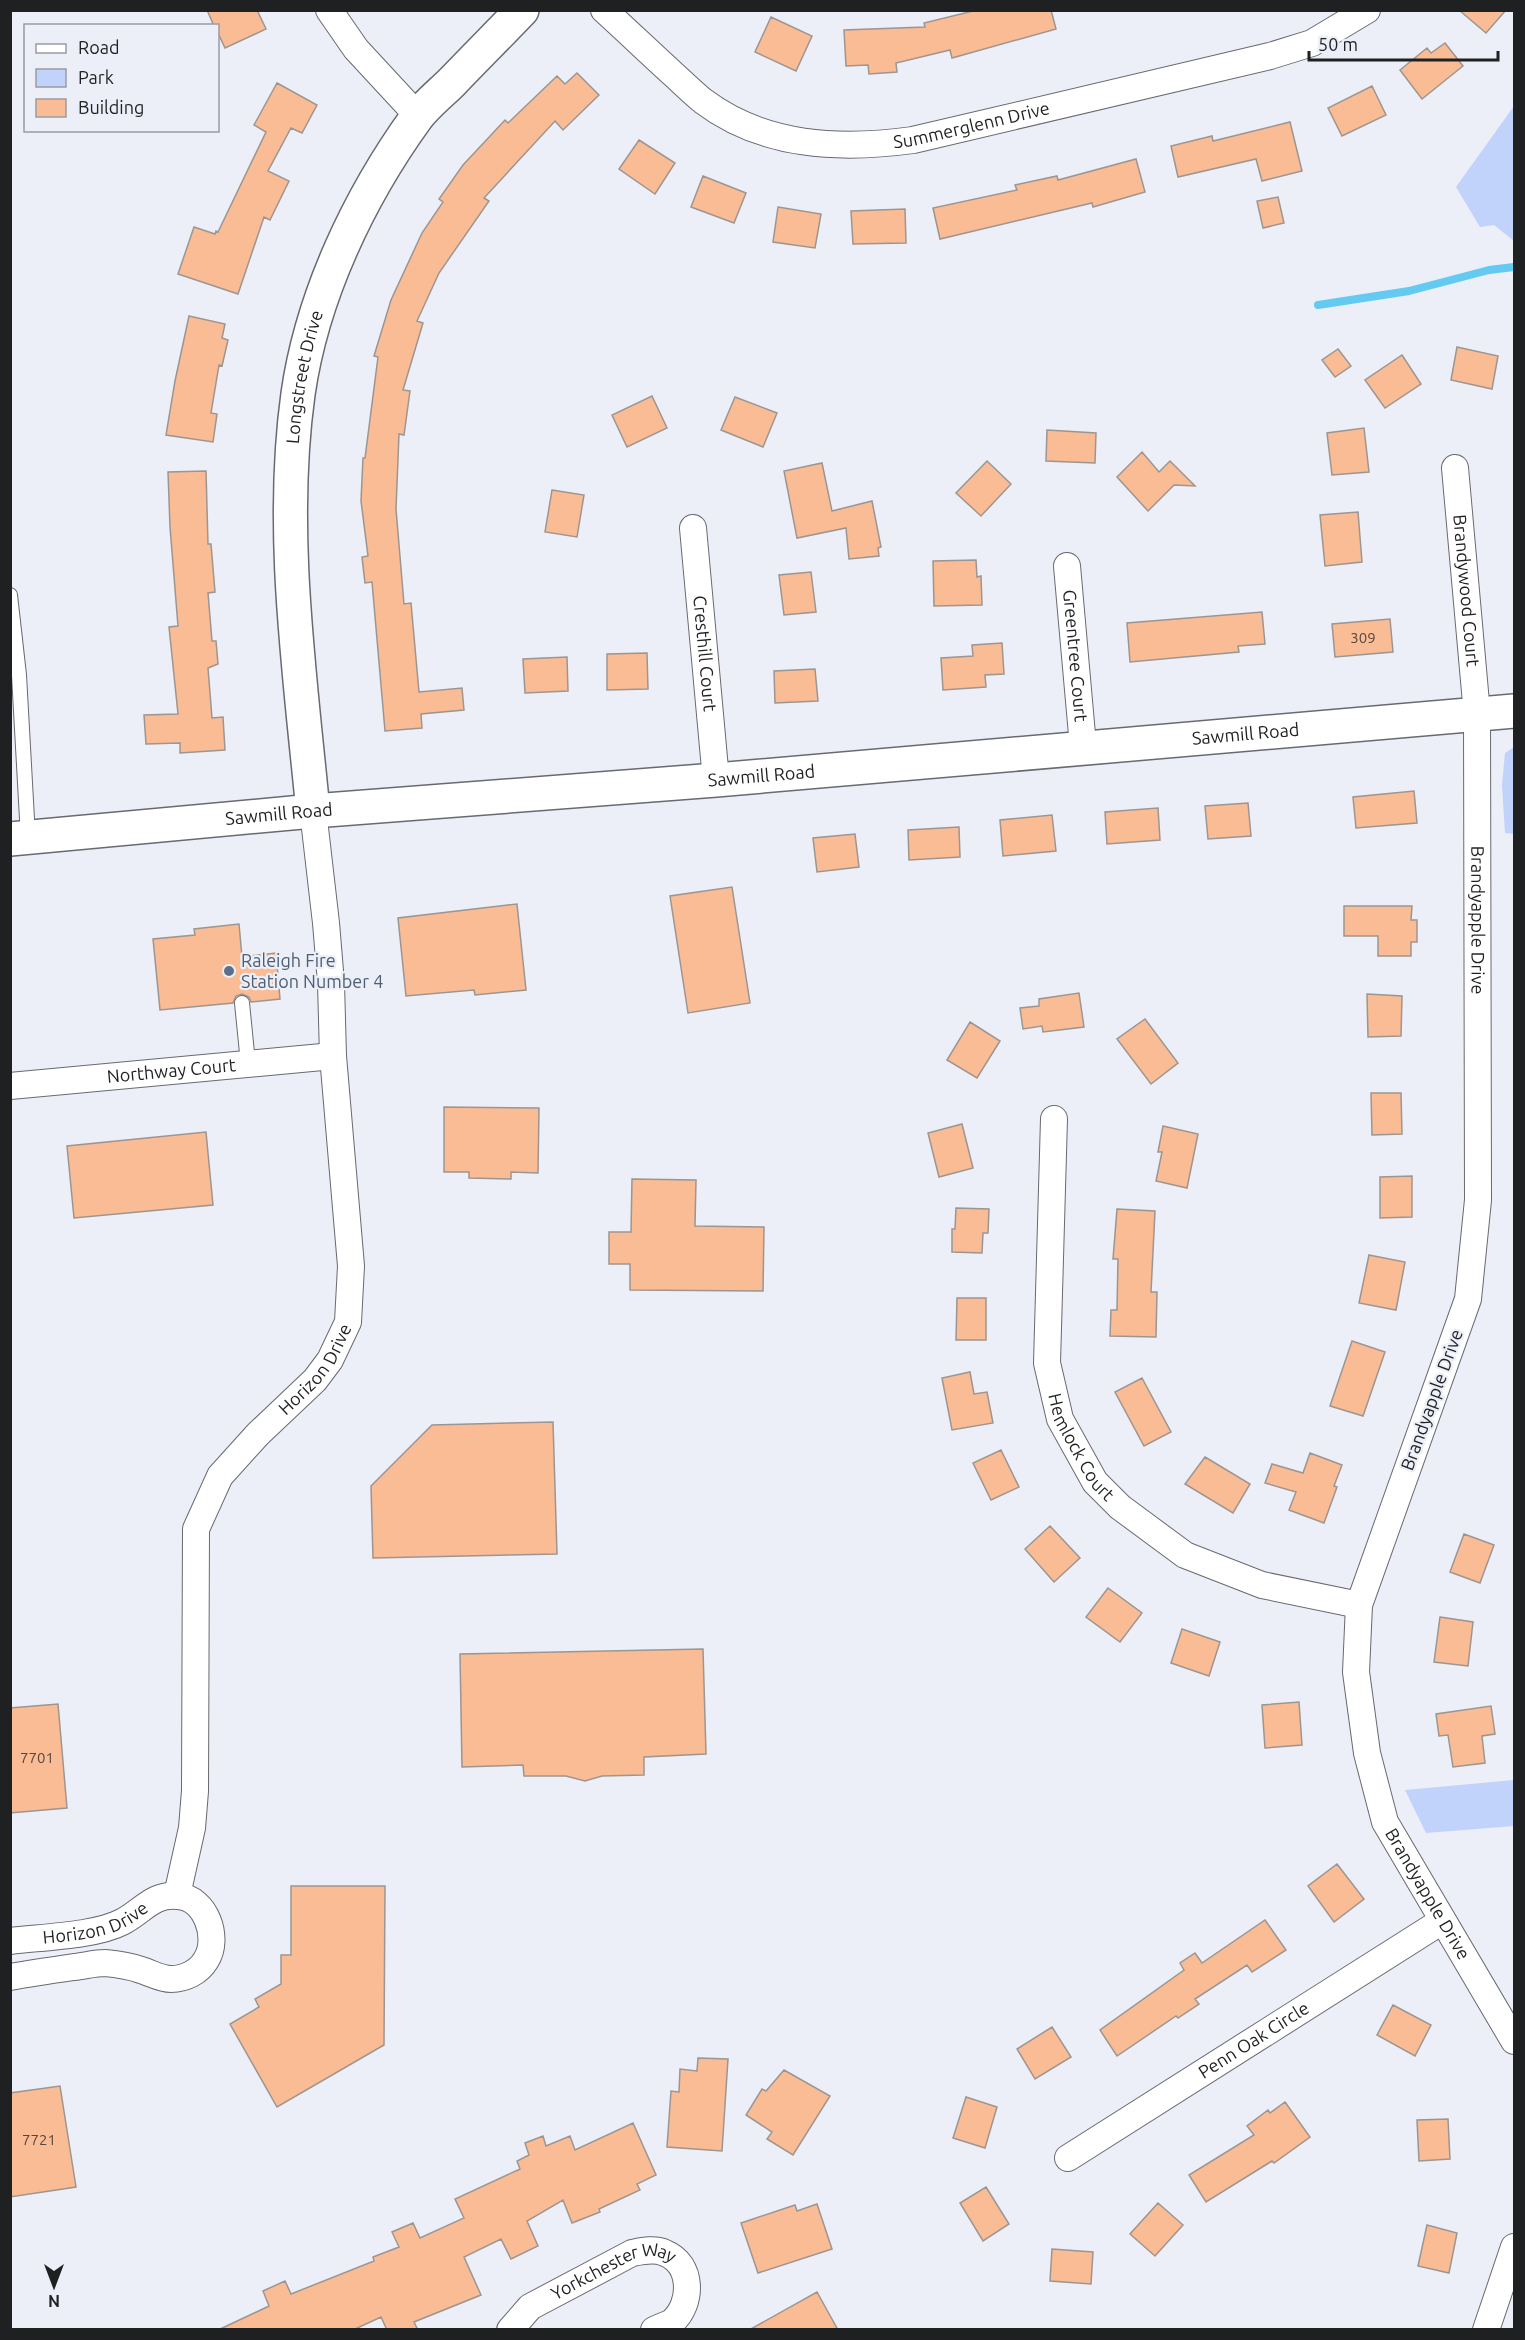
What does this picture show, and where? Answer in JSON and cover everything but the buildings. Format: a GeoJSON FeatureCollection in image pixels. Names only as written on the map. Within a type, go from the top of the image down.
{"type":"FeatureCollection","features":[{"type":"Feature","properties":{"kind":"street"},"geometry":{"type":"LineString","coordinates":[[329,10],[356,49],[418,116]]}},
{"type":"Feature","properties":{"kind":"street","name":"Longstreet Drive"},"geometry":{"type":"LineString","coordinates":[[314,811],[293,576],[292,463],[298,392],[312,330],[332,269],[362,206],[418,116],[522,10]]}},
{"type":"Feature","properties":{"kind":"street","name":"Summerglenn Drive"},"geometry":{"type":"LineString","coordinates":[[604,10],[703,101],[735,120],[767,135],[843,146],[878,145],[913,140],[1270,56],[1312,43],[1366,10]]}},
{"type":"Feature","properties":{"kind":"street","name":"Brandywood Court"},"geometry":{"type":"LineString","coordinates":[[1455,468],[1477,714]]}},
{"type":"Feature","properties":{"kind":"street","name":"Cresthill Court"},"geometry":{"type":"LineString","coordinates":[[693,528],[716,780]]}},
{"type":"Feature","properties":{"kind":"street","name":"Greentree Court"},"geometry":{"type":"LineString","coordinates":[[1067,566],[1083,746]]}},
{"type":"Feature","properties":{"kind":"street","name":"Sawmill Road"},"geometry":{"type":"LineString","coordinates":[[19,838],[314,811],[716,780],[1083,746],[1515,711]]}},
{"type":"Feature","properties":{"kind":"street","name":"Brandyapple Drive"},"geometry":{"type":"LineString","coordinates":[[1477,714],[1478,1200],[1468,1299],[1359,1605],[1356,1672],[1367,1753],[1384,1822],[1424,1885],[1442,1921],[1515,2041]]}},
{"type":"Feature","properties":{"kind":"street","name":"Horizon Drive"},"geometry":{"type":"LineString","coordinates":[[177,1895],[192,1828],[195,1791],[196,1530],[220,1476],[258,1434],[315,1380],[330,1360],[348,1322],[351,1266],[333,1056],[331,983],[314,811]]}},
{"type":"Feature","properties":{"kind":"street","name":"Northway Court"},"geometry":{"type":"LineString","coordinates":[[10,1086],[333,1056]]}},
{"type":"Feature","properties":{"kind":"street","name":"Hemlock Court"},"geometry":{"type":"LineString","coordinates":[[1054,1119],[1047,1363],[1060,1419],[1095,1482],[1120,1507],[1185,1555],[1262,1585],[1359,1605]]}},
{"type":"Feature","properties":{"kind":"street","name":"Horizon Drive"},"geometry":{"type":"LineString","coordinates":[[10,1941],[103,1929],[123,1922],[146,1904],[159,1898],[177,1895],[189,1898],[200,1907],[207,1917],[212,1943],[208,1958],[200,1968],[193,1974],[171,1979],[133,1968],[102,1963],[10,1977]]}},
{"type":"Feature","properties":{"kind":"street","name":"Penn Oak Circle"},"geometry":{"type":"LineString","coordinates":[[1068,2158],[1442,1921]]}},
{"type":"Feature","properties":{"kind":"street"},"geometry":{"type":"LineString","coordinates":[[1486,2330],[1515,2247]]}},
{"type":"Feature","properties":{"kind":"street","name":"Yorkchester Way"},"geometry":{"type":"LineString","coordinates":[[510,2330],[530,2307],[632,2253],[649,2250],[666,2253],[679,2264],[687,2279],[687,2294],[681,2309],[671,2322],[654,2330]]}},
{"type":"Feature","properties":{"kind":"lane"},"geometry":{"type":"LineString","coordinates":[[10,595],[19,687],[19,838]]}},
{"type":"Feature","properties":{"kind":"lane"},"geometry":{"type":"LineString","coordinates":[[242,1003],[248,1063]]}},
{"type":"Feature","properties":{"kind":"green space"},"geometry":{"type":"Polygon","coordinates":[[[1514,106],[1514,241],[1494,225],[1480,227],[1456,187],[1514,106]]]}},
{"type":"Feature","properties":{"kind":"green space"},"geometry":{"type":"Polygon","coordinates":[[[1514,747],[1514,834],[1505,833],[1502,785],[1505,753],[1514,747]]]}},
{"type":"Feature","properties":{"kind":"green space"},"geometry":{"type":"Polygon","coordinates":[[[1514,1780],[1514,1826],[1426,1833],[1405,1790],[1514,1780]]]}},
{"type":"Feature","properties":{"kind":"waterway"},"geometry":{"type":"LineString","coordinates":[[1318,305],[1409,291],[1489,270],[1514,267]]}},
{"type":"Feature","properties":{"kind":"place","name":"Raleigh Fire Station Number 4"},"geometry":{"type":"Point","coordinates":[229,971]}}]}
